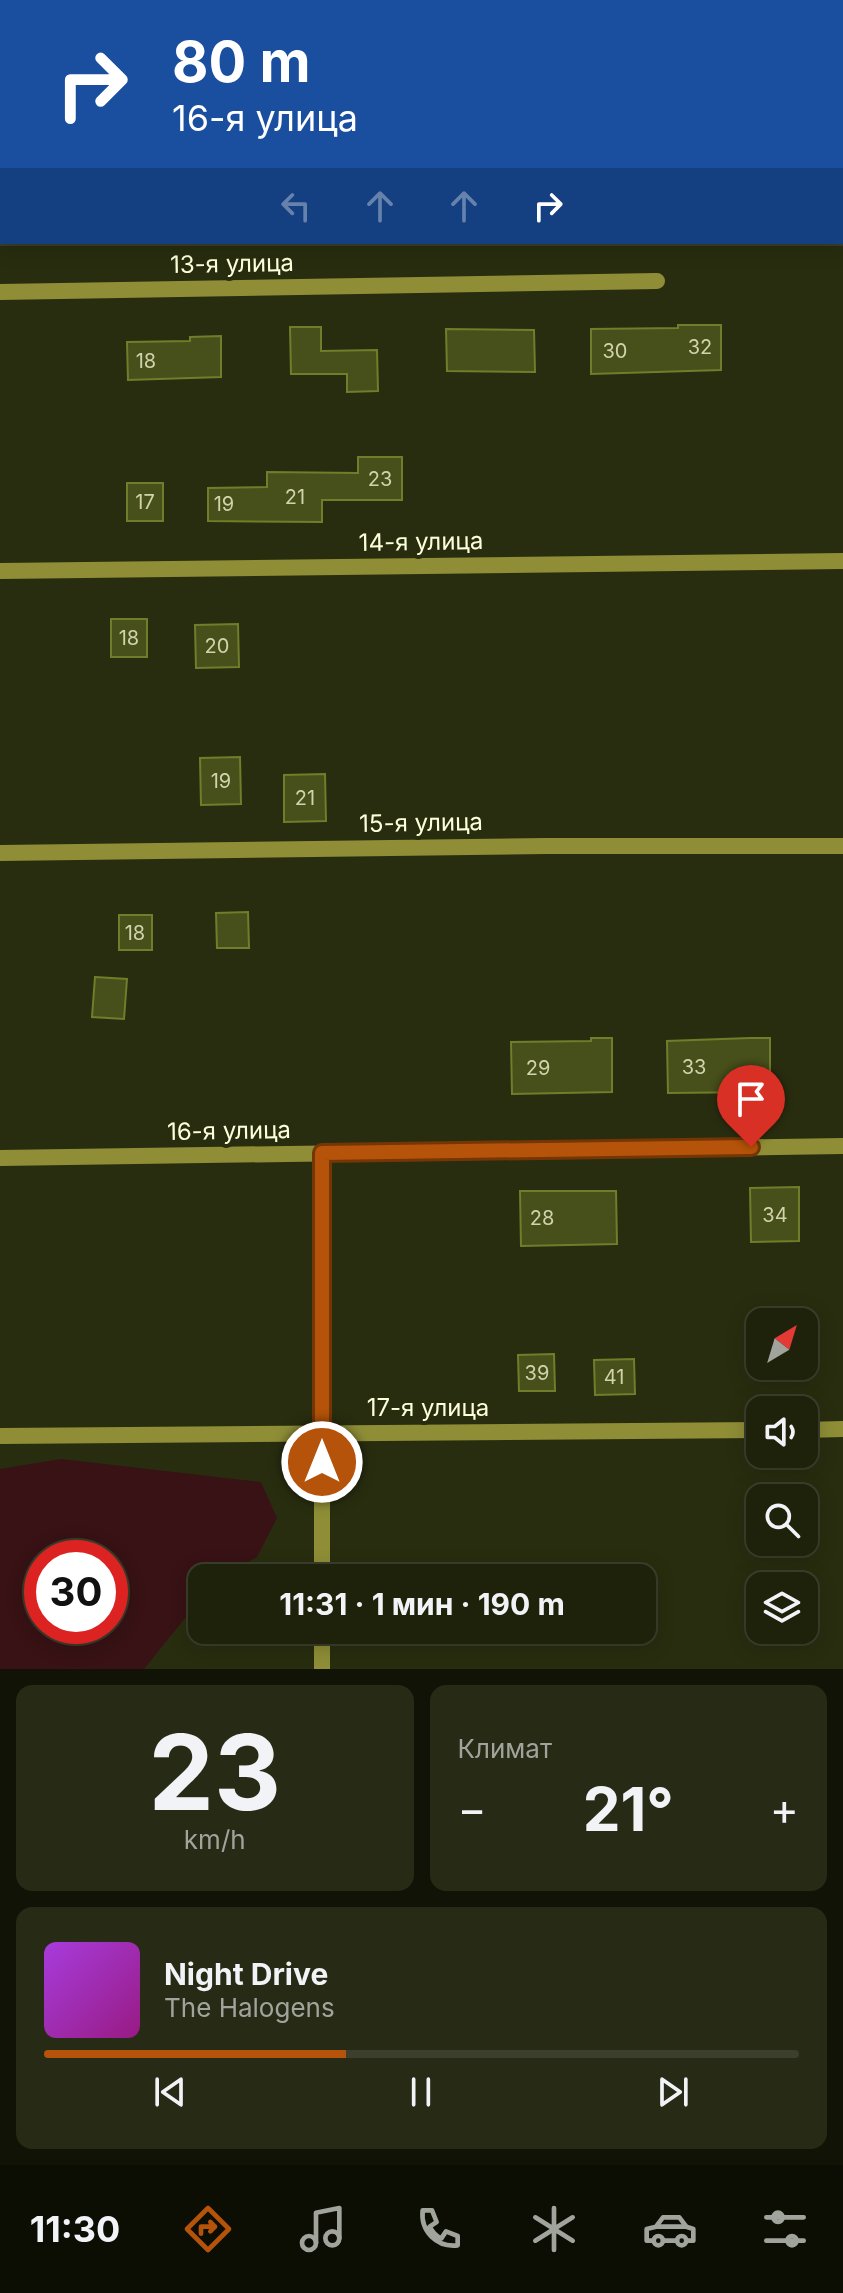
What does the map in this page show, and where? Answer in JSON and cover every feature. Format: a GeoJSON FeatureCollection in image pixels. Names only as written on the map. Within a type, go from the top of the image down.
{"type":"FeatureCollection","features":[{"type":"Feature","properties":{"kind":"street","name":"13-я улица"},"geometry":{"type":"LineString","coordinates":[[0,292],[657,281]]}},
{"type":"Feature","properties":{"kind":"street","name":"14-я улица"},"geometry":{"type":"LineString","coordinates":[[0,571],[843,561]]}},
{"type":"Feature","properties":{"kind":"street","name":"15-я улица"},"geometry":{"type":"LineString","coordinates":[[0,853],[546,846],[843,846]]}},
{"type":"Feature","properties":{"kind":"street","name":"16-я улица"},"geometry":{"type":"LineString","coordinates":[[0,1158],[843,1146]]}},
{"type":"Feature","properties":{"kind":"street"},"geometry":{"type":"LineString","coordinates":[[322,1153],[322,1564]]}},
{"type":"Feature","properties":{"kind":"street"},"geometry":{"type":"LineString","coordinates":[[818,1430],[843,1429]]}},
{"type":"Feature","properties":{"kind":"street","name":"17-я улица"},"geometry":{"type":"LineString","coordinates":[[0,1436],[746,1430]]}},
{"type":"Feature","properties":{"kind":"street"},"geometry":{"type":"LineString","coordinates":[[322,1644],[322,1669]]}},
{"type":"Feature","properties":{"kind":"shaded area"},"geometry":{"type":"Polygon","coordinates":[[[61,1459],[261,1482],[277,1518],[257,1557],[244,1564],[188,1564],[188,1614],[144,1669],[0,1669],[0,1469],[61,1459]]]}},
{"type":"Feature","properties":{"kind":"building"},"geometry":{"type":"Polygon","coordinates":[[[678,325],[721,325],[721,370],[591,374],[591,329],[678,328],[678,325]]]}},
{"type":"Feature","properties":{"kind":"building"},"geometry":{"type":"Polygon","coordinates":[[[290,327],[321,327],[321,351],[377,350],[378,391],[347,392],[347,374],[291,374],[290,327]]]}},
{"type":"Feature","properties":{"kind":"building"},"geometry":{"type":"Polygon","coordinates":[[[446,329],[534,330],[535,372],[447,371],[446,329]]]}},
{"type":"Feature","properties":{"kind":"building"},"geometry":{"type":"Polygon","coordinates":[[[221,336],[221,377],[128,380],[127,342],[190,341],[190,337],[221,336]]]}},
{"type":"Feature","properties":{"kind":"building"},"geometry":{"type":"Polygon","coordinates":[[[358,457],[402,457],[402,500],[322,500],[322,522],[208,521],[208,488],[267,487],[267,472],[358,473],[358,457]]]}},
{"type":"Feature","properties":{"kind":"building"},"geometry":{"type":"Polygon","coordinates":[[[127,483],[163,483],[163,521],[127,521],[127,483]]]}},
{"type":"Feature","properties":{"kind":"building"},"geometry":{"type":"Polygon","coordinates":[[[111,619],[147,619],[147,657],[111,657],[111,619]]]}},
{"type":"Feature","properties":{"kind":"building"},"geometry":{"type":"Polygon","coordinates":[[[238,624],[239,667],[196,668],[195,625],[238,624]]]}},
{"type":"Feature","properties":{"kind":"building"},"geometry":{"type":"Polygon","coordinates":[[[240,757],[241,804],[201,805],[200,758],[240,757]]]}},
{"type":"Feature","properties":{"kind":"building"},"geometry":{"type":"Polygon","coordinates":[[[325,774],[326,821],[284,822],[284,775],[325,774]]]}},
{"type":"Feature","properties":{"kind":"building"},"geometry":{"type":"Polygon","coordinates":[[[248,912],[249,948],[217,948],[216,913],[248,912]]]}},
{"type":"Feature","properties":{"kind":"building"},"geometry":{"type":"Polygon","coordinates":[[[119,915],[152,915],[152,950],[119,950],[119,915]]]}},
{"type":"Feature","properties":{"kind":"building"},"geometry":{"type":"Polygon","coordinates":[[[95,977],[127,979],[124,1019],[92,1017],[95,977]]]}},
{"type":"Feature","properties":{"kind":"building"},"geometry":{"type":"Polygon","coordinates":[[[591,1038],[612,1038],[612,1092],[512,1094],[511,1042],[591,1041],[591,1038]]]}},
{"type":"Feature","properties":{"kind":"building"},"geometry":{"type":"Polygon","coordinates":[[[770,1038],[770,1092],[668,1093],[667,1041],[770,1038]]]}},
{"type":"Feature","properties":{"kind":"building"},"geometry":{"type":"Polygon","coordinates":[[[799,1187],[799,1241],[751,1242],[750,1188],[799,1187]]]}},
{"type":"Feature","properties":{"kind":"building"},"geometry":{"type":"Polygon","coordinates":[[[520,1191],[616,1191],[617,1244],[521,1246],[520,1191]]]}},
{"type":"Feature","properties":{"kind":"building"},"geometry":{"type":"Polygon","coordinates":[[[554,1354],[555,1391],[519,1391],[518,1355],[554,1354]]]}},
{"type":"Feature","properties":{"kind":"building"},"geometry":{"type":"Polygon","coordinates":[[[634,1359],[635,1394],[595,1395],[594,1360],[634,1359]]]}},
{"type":"Feature","properties":{"kind":"route"},"geometry":{"type":"LineString","coordinates":[[322,1462],[322,1153],[751,1147]]}}]}
